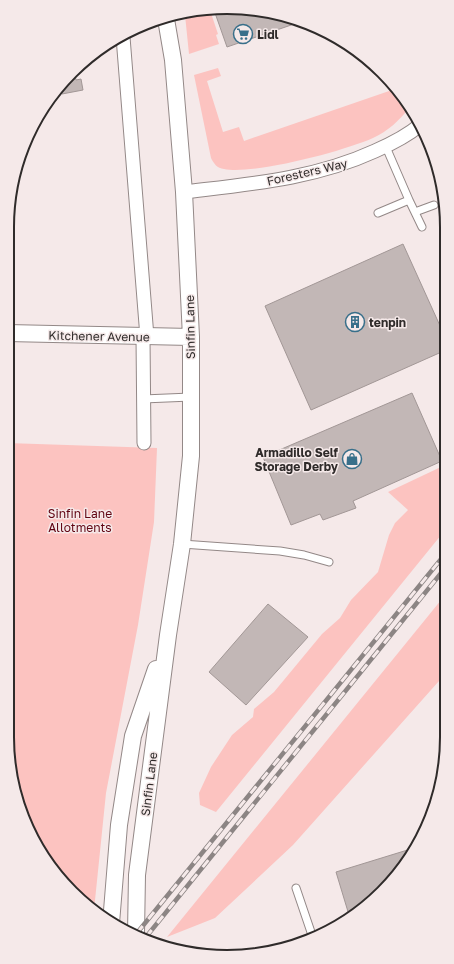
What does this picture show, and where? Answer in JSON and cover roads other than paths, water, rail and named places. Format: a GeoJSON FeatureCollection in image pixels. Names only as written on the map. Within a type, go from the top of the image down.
{"type":"FeatureCollection","features":[{"type":"Feature","properties":{"kind":"street","name":"Sinfin Lane"},"geometry":{"type":"LineString","coordinates":[[136,930],[138,875],[168,635],[182,544],[191,456],[191,337],[184,192],[173,60],[167,23]]}},
{"type":"Feature","properties":{"kind":"street"},"geometry":{"type":"LineString","coordinates":[[123,42],[145,337],[143,399],[144,444]]}},
{"type":"Feature","properties":{"kind":"street","name":"Foresters Way"},"geometry":{"type":"LineString","coordinates":[[184,192],[294,178],[355,160],[386,147],[415,128]]}},
{"type":"Feature","properties":{"kind":"street","name":"Kitchener Avenue"},"geometry":{"type":"LineString","coordinates":[[14,334],[191,337]]}},
{"type":"Feature","properties":{"kind":"street","name":"Sinfin Lane"},"geometry":{"type":"LineString","coordinates":[[111,915],[119,825],[133,736],[168,635]]}},
{"type":"Feature","properties":{"kind":"lane"},"geometry":{"type":"LineString","coordinates":[[386,147],[422,227]]}},
{"type":"Feature","properties":{"kind":"lane"},"geometry":{"type":"LineString","coordinates":[[378,213],[409,200]]}},
{"type":"Feature","properties":{"kind":"lane"},"geometry":{"type":"LineString","coordinates":[[415,212],[434,205]]}},
{"type":"Feature","properties":{"kind":"lane"},"geometry":{"type":"LineString","coordinates":[[143,399],[191,397]]}},
{"type":"Feature","properties":{"kind":"lane"},"geometry":{"type":"LineString","coordinates":[[182,544],[280,551],[304,554],[329,562]]}},
{"type":"Feature","properties":{"kind":"lane"},"geometry":{"type":"LineString","coordinates":[[296,888],[311,933]]}},
{"type":"Feature","properties":{"kind":"railway"},"geometry":{"type":"LineString","coordinates":[[139,931],[440,560]]}},
{"type":"Feature","properties":{"kind":"railway"},"geometry":{"type":"LineString","coordinates":[[148,935],[440,574]]}},
{"type":"Feature","properties":{"kind":"place","name":"Lidl"},"geometry":{"type":"Point","coordinates":[243,34]}},
{"type":"Feature","properties":{"kind":"place","name":"tenpin"},"geometry":{"type":"Point","coordinates":[355,322]}},
{"type":"Feature","properties":{"kind":"place","name":"Armadillo Self Storage Derby"},"geometry":{"type":"Point","coordinates":[352,459]}},
{"type":"Feature","properties":{"kind":"park label","name":"Sinfin Lane Allotments"},"geometry":{"type":"Point","coordinates":[80,520]}}]}
